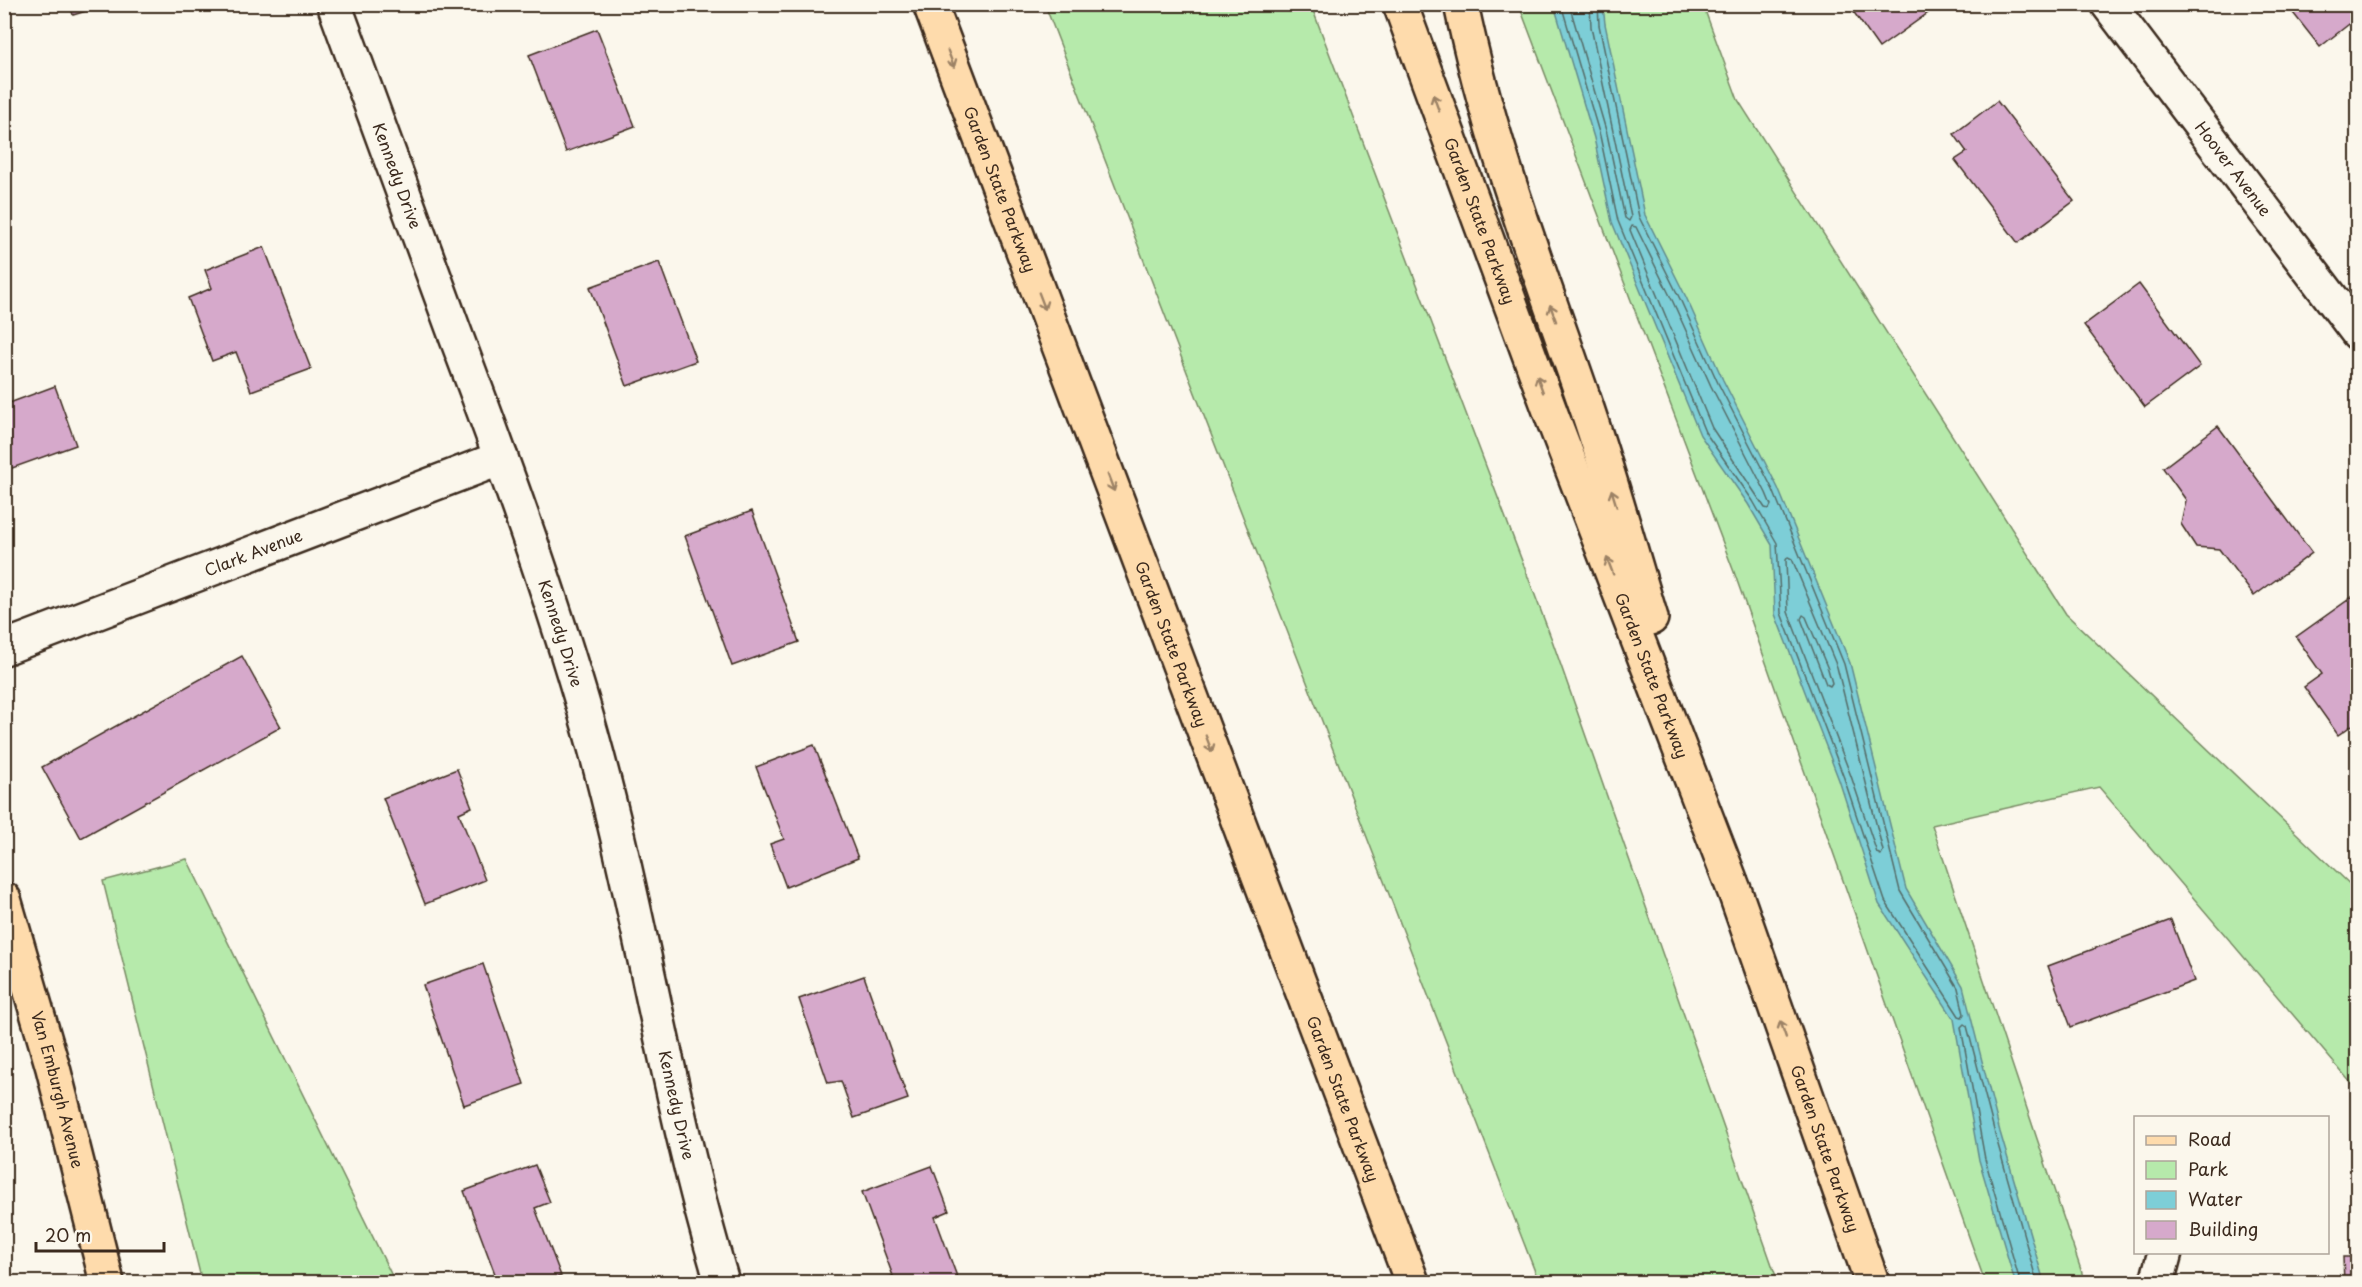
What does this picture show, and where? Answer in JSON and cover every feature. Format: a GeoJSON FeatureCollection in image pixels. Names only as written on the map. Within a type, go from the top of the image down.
{"type":"FeatureCollection","features":[{"type":"Feature","properties":{"kind":"main road","name":"Garden State Parkway"},"geometry":{"type":"LineString","coordinates":[[930,4],[1412,1282]]}},
{"type":"Feature","properties":{"kind":"main road","name":"Garden State Parkway"},"geometry":{"type":"LineString","coordinates":[[1400,4],[1553,419],[1736,895],[1872,1282]]}},
{"type":"Feature","properties":{"kind":"main road"},"geometry":{"type":"LineString","coordinates":[[1461,4],[1498,151],[1528,245],[1585,402],[1736,895]]}},
{"type":"Feature","properties":{"kind":"main road","name":"Van Emburgh Avenue"},"geometry":{"type":"LineString","coordinates":[[4,899],[53,1068],[107,1282]]}},
{"type":"Feature","properties":{"kind":"street","name":"Kennedy Drive"},"geometry":{"type":"LineString","coordinates":[[334,4],[525,525],[581,696],[627,871],[700,1211],[722,1282]]}},
{"type":"Feature","properties":{"kind":"street","name":"Hoover Avenue"},"geometry":{"type":"LineString","coordinates":[[2108,4],[2358,333]]}},
{"type":"Feature","properties":{"kind":"street","name":"Clark Avenue"},"geometry":{"type":"LineString","coordinates":[[4,648],[501,458]]}},
{"type":"Feature","properties":{"kind":"street"},"geometry":{"type":"LineString","coordinates":[[2157,1282],[2164,1254]]}},
{"type":"Feature","properties":{"kind":"green space"},"geometry":{"type":"Polygon","coordinates":[[[1045,5],[1311,5],[1552,640],[1778,1282],[1539,1282],[1045,5]]]}},
{"type":"Feature","properties":{"kind":"green space"},"geometry":{"type":"Polygon","coordinates":[[[1519,5],[1703,5],[1738,100],[2066,614],[2357,891],[2357,1090],[2099,787],[1932,825],[2085,1282],[1985,1282],[1734,572],[1519,5]]]}},
{"type":"Feature","properties":{"kind":"green space"},"geometry":{"type":"Polygon","coordinates":[[[187,859],[395,1282],[202,1282],[103,881],[187,859]]]}},
{"type":"Feature","properties":{"kind":"water"},"geometry":{"type":"Polygon","coordinates":[[[1554,5],[1603,5],[1645,215],[1686,297],[1723,380],[1778,488],[1850,663],[1906,889],[1963,986],[2000,1132],[2044,1282],[2015,1282],[1979,1160],[1954,1019],[1879,904],[1839,780],[1775,614],[1772,545],[1748,504],[1700,435],[1612,222],[1594,138],[1554,5]]]}},
{"type":"Feature","properties":{"kind":"building"},"geometry":{"type":"Polygon","coordinates":[[[70,4],[109,4],[73,15],[70,4]]]}},
{"type":"Feature","properties":{"kind":"building"},"geometry":{"type":"Polygon","coordinates":[[[1848,4],[1922,4],[1928,13],[1879,48],[1848,4]]]}},
{"type":"Feature","properties":{"kind":"building"},"geometry":{"type":"Polygon","coordinates":[[[2286,4],[2358,4],[2358,17],[2320,47],[2286,4]]]}},
{"type":"Feature","properties":{"kind":"building"},"geometry":{"type":"Polygon","coordinates":[[[597,29],[635,126],[566,152],[529,55],[597,29]]]}},
{"type":"Feature","properties":{"kind":"building"},"geometry":{"type":"Polygon","coordinates":[[[1997,101],[2074,201],[2018,243],[1955,160],[1967,152],[1954,134],[1997,101]]]}},
{"type":"Feature","properties":{"kind":"building"},"geometry":{"type":"Polygon","coordinates":[[[264,247],[311,369],[251,391],[236,352],[212,361],[188,298],[212,288],[205,270],[264,247]]]}},
{"type":"Feature","properties":{"kind":"building"},"geometry":{"type":"Polygon","coordinates":[[[659,262],[696,361],[627,386],[590,287],[659,262]]]}},
{"type":"Feature","properties":{"kind":"building"},"geometry":{"type":"Polygon","coordinates":[[[2139,284],[2200,366],[2145,407],[2084,325],[2139,284]]]}},
{"type":"Feature","properties":{"kind":"building"},"geometry":{"type":"Polygon","coordinates":[[[55,386],[76,445],[4,471],[4,405],[55,386]]]}},
{"type":"Feature","properties":{"kind":"building"},"geometry":{"type":"Polygon","coordinates":[[[2218,426],[2312,553],[2254,596],[2219,549],[2196,547],[2181,524],[2186,500],[2163,468],[2218,426]]]}},
{"type":"Feature","properties":{"kind":"building"},"geometry":{"type":"Polygon","coordinates":[[[752,511],[799,642],[732,666],[685,536],[752,511]]]}},
{"type":"Feature","properties":{"kind":"building"},"geometry":{"type":"Polygon","coordinates":[[[2355,595],[2358,598],[2358,721],[2338,735],[2304,687],[2322,674],[2296,637],[2355,595]]]}},
{"type":"Feature","properties":{"kind":"building"},"geometry":{"type":"Polygon","coordinates":[[[242,656],[281,727],[81,838],[42,767],[242,656]]]}},
{"type":"Feature","properties":{"kind":"building"},"geometry":{"type":"Polygon","coordinates":[[[814,745],[858,858],[786,887],[770,844],[784,839],[756,767],[814,745]]]}},
{"type":"Feature","properties":{"kind":"building"},"geometry":{"type":"Polygon","coordinates":[[[457,769],[472,807],[459,813],[485,880],[425,904],[383,798],[457,769]]]}},
{"type":"Feature","properties":{"kind":"building"},"geometry":{"type":"Polygon","coordinates":[[[2171,920],[2194,981],[2071,1027],[2048,966],[2171,920]]]}},
{"type":"Feature","properties":{"kind":"building"},"geometry":{"type":"Polygon","coordinates":[[[483,964],[524,1084],[464,1105],[423,985],[483,964]]]}},
{"type":"Feature","properties":{"kind":"building"},"geometry":{"type":"Polygon","coordinates":[[[864,976],[908,1099],[854,1118],[841,1081],[828,1083],[799,999],[864,976]]]}},
{"type":"Feature","properties":{"kind":"building"},"geometry":{"type":"Polygon","coordinates":[[[535,1165],[550,1202],[535,1208],[561,1276],[541,1282],[498,1282],[464,1191],[535,1165]]]}},
{"type":"Feature","properties":{"kind":"building"},"geometry":{"type":"Polygon","coordinates":[[[932,1166],[949,1211],[935,1217],[959,1282],[873,1282],[893,1276],[862,1192],[932,1166]]]}},
{"type":"Feature","properties":{"kind":"building"},"geometry":{"type":"Polygon","coordinates":[[[2343,1257],[2358,1257],[2358,1282],[2344,1282],[2343,1257]]]}}]}
